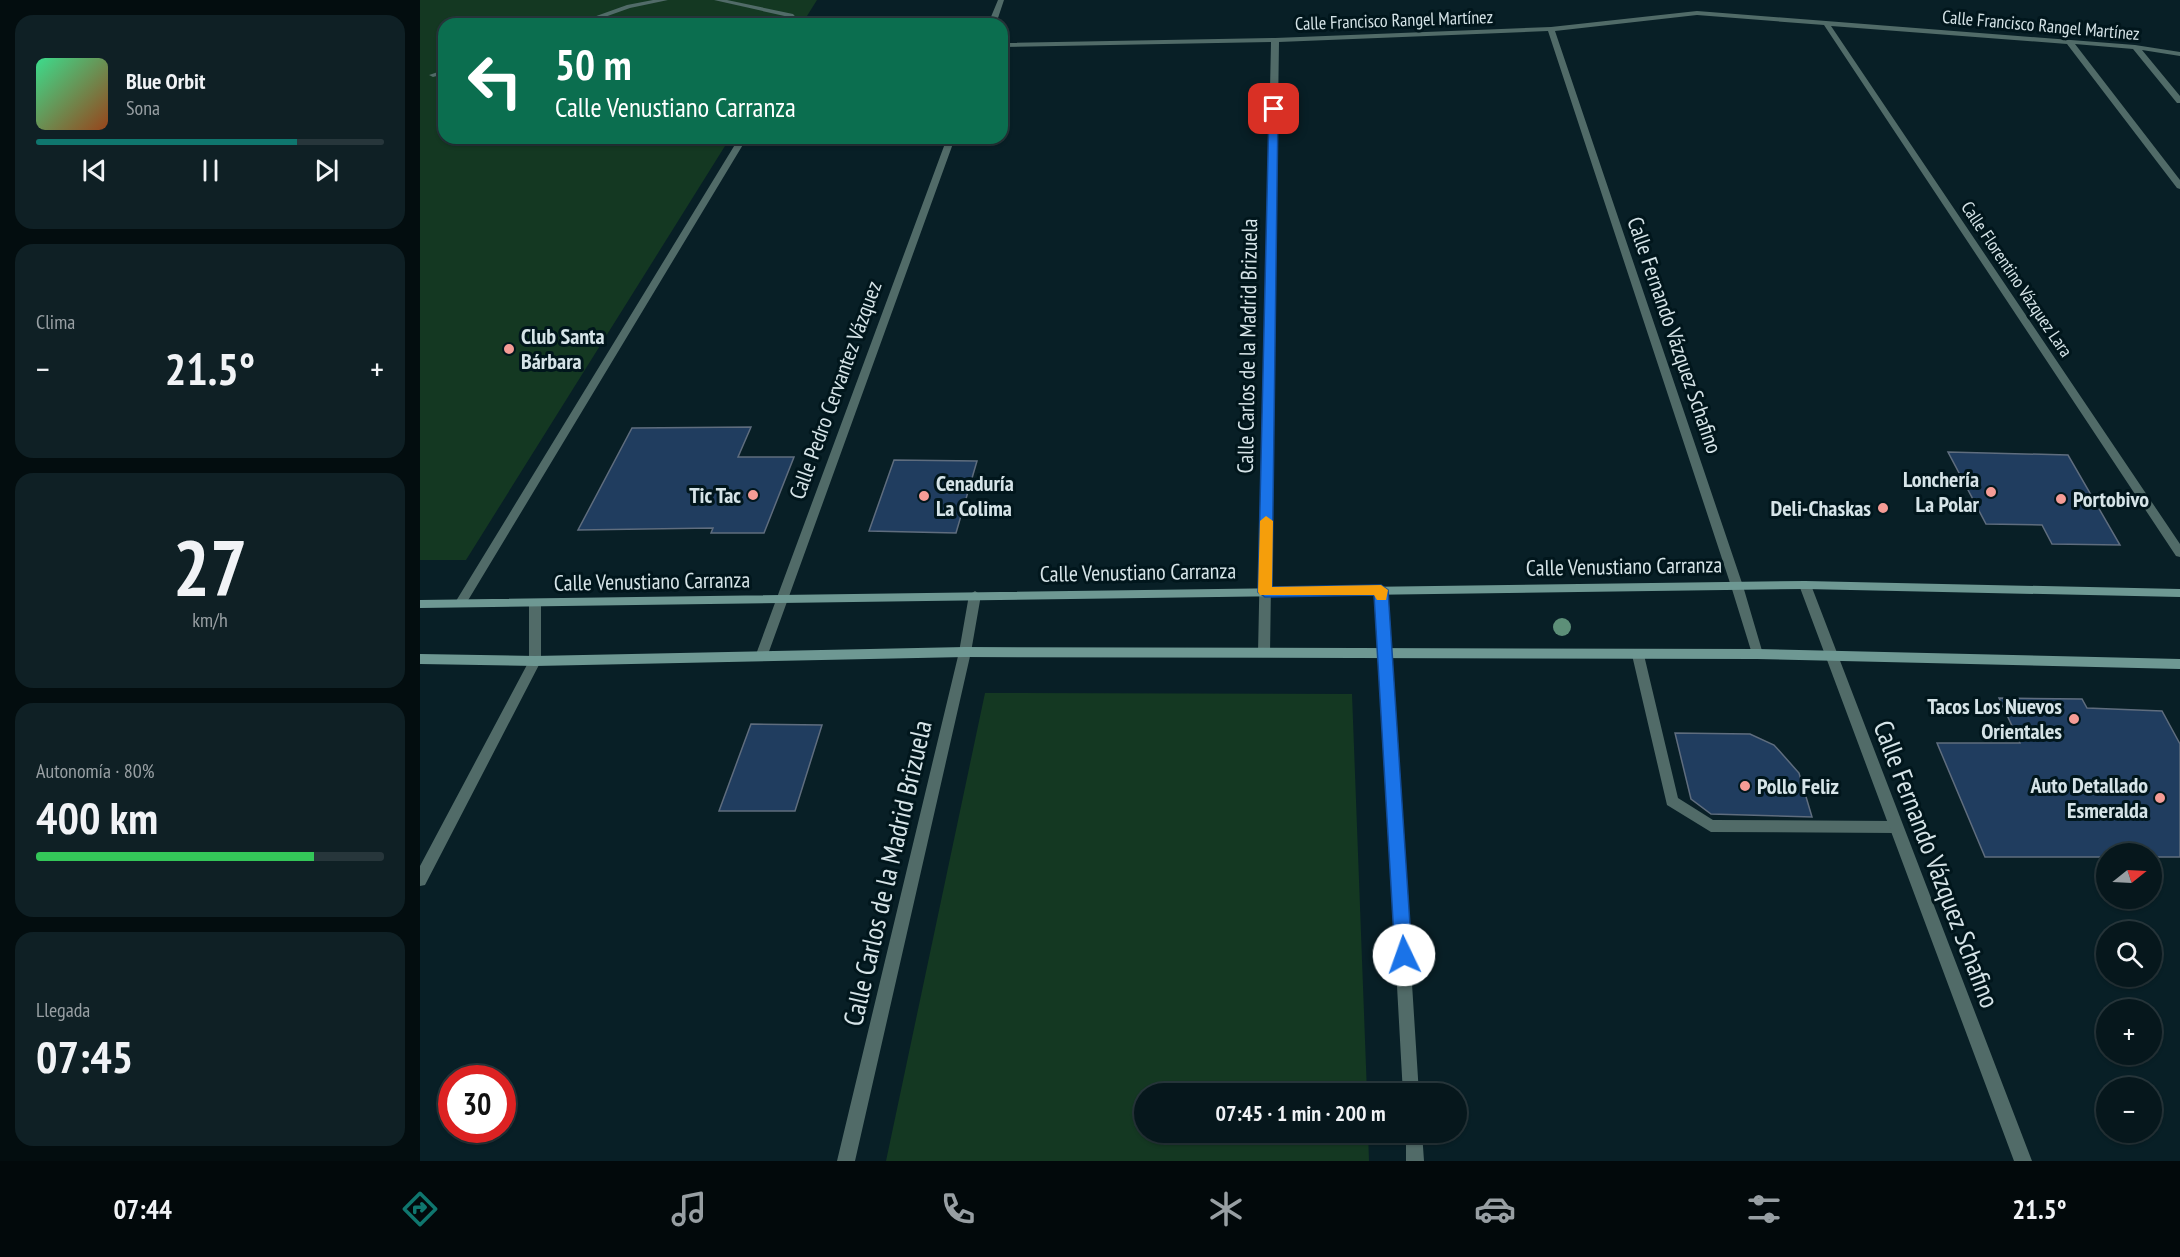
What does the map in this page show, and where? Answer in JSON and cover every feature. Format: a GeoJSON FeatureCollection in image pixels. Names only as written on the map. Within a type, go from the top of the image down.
{"type":"FeatureCollection","features":[{"type":"Feature","properties":{"kind":"street"},"geometry":{"type":"LineString","coordinates":[[595,18],[629,6],[665,0]]}},
{"type":"Feature","properties":{"kind":"street"},"geometry":{"type":"LineString","coordinates":[[717,0],[791,15],[793,18]]}},
{"type":"Feature","properties":{"kind":"street"},"geometry":{"type":"LineString","coordinates":[[994,18],[1001,0]]}},
{"type":"Feature","properties":{"kind":"street","name":"Calle Francisco Rangel Martínez"},"geometry":{"type":"LineString","coordinates":[[1008,45],[1275,40],[1551,29],[1697,13],[2135,47],[2180,54]]}},
{"type":"Feature","properties":{"kind":"street","name":"Calle Florentino Vázquez Lara"},"geometry":{"type":"LineString","coordinates":[[1826,23],[2180,553]]}},
{"type":"Feature","properties":{"kind":"street","name":"Calle Fernando Vázquez Schafino"},"geometry":{"type":"LineString","coordinates":[[1551,29],[1737,586],[1757,654]]}},
{"type":"Feature","properties":{"kind":"street","name":"Calle Carlos de la Madrid Brizuela"},"geometry":{"type":"LineString","coordinates":[[1264,653],[1275,40]]}},
{"type":"Feature","properties":{"kind":"street"},"geometry":{"type":"LineString","coordinates":[[2069,42],[2180,186]]}},
{"type":"Feature","properties":{"kind":"street"},"geometry":{"type":"LineString","coordinates":[[2135,47],[2180,101]]}},
{"type":"Feature","properties":{"kind":"street"},"geometry":{"type":"LineString","coordinates":[[433,75],[438,74]]}},
{"type":"Feature","properties":{"kind":"street"},"geometry":{"type":"LineString","coordinates":[[460,604],[738,144]]}},
{"type":"Feature","properties":{"kind":"street","name":"Calle Pedro Cervantez Vázquez"},"geometry":{"type":"LineString","coordinates":[[761,657],[949,144]]}},
{"type":"Feature","properties":{"kind":"street","name":"Calle Fernando Vázquez Schafino"},"geometry":{"type":"LineString","coordinates":[[1805,585],[2023,1161]]}},
{"type":"Feature","properties":{"kind":"street","name":"Calle Venustiano Carranza"},"geometry":{"type":"LineString","coordinates":[[420,604],[780,601],[975,595],[1805,585],[2180,593]]}},
{"type":"Feature","properties":{"kind":"street"},"geometry":{"type":"LineString","coordinates":[[1381,590],[1411,1083]]}},
{"type":"Feature","properties":{"kind":"street","name":"Calle Carlos de la Madrid Brizuela"},"geometry":{"type":"LineString","coordinates":[[846,1161],[965,652],[975,595]]}},
{"type":"Feature","properties":{"kind":"street"},"geometry":{"type":"LineString","coordinates":[[420,880],[535,661],[535,603]]}},
{"type":"Feature","properties":{"kind":"street"},"geometry":{"type":"LineString","coordinates":[[420,659],[535,661],[965,652],[1757,654],[2180,664]]}},
{"type":"Feature","properties":{"kind":"street"},"geometry":{"type":"LineString","coordinates":[[1638,655],[1672,801],[1711,826],[1896,827]]}},
{"type":"Feature","properties":{"kind":"street"},"geometry":{"type":"LineString","coordinates":[[1414,1143],[1415,1161]]}},
{"type":"Feature","properties":{"kind":"green space","name":"Club Santa Bárbara"},"geometry":{"type":"Polygon","coordinates":[[[420,0],[817,0],[806,18],[438,18],[438,144],[726,144],[466,560],[420,560],[420,0]]]}},
{"type":"Feature","properties":{"kind":"green space"},"geometry":{"type":"Polygon","coordinates":[[[985,693],[1352,694],[1367,1083],[1134,1083],[1134,1143],[1368,1143],[1369,1161],[886,1161],[985,693]]]}},
{"type":"Feature","properties":{"kind":"building"},"geometry":{"type":"Polygon","coordinates":[[[751,427],[738,457],[794,457],[764,533],[711,533],[713,528],[578,530],[632,428],[751,427]]]}},
{"type":"Feature","properties":{"kind":"building","name":"Portobivo"},"geometry":{"type":"Polygon","coordinates":[[[1948,452],[2068,455],[2120,545],[2052,544],[2042,525],[1986,524],[1948,452]]]}},
{"type":"Feature","properties":{"kind":"building","name":"Cenaduría La Colima"},"geometry":{"type":"Polygon","coordinates":[[[894,460],[977,461],[956,533],[869,531],[894,460]]]}},
{"type":"Feature","properties":{"kind":"building"},"geometry":{"type":"Polygon","coordinates":[[[1999,698],[2082,699],[2087,708],[2162,711],[2180,744],[2180,857],[2162,857],[2162,843],[2096,843],[2096,857],[1985,857],[1937,743],[2020,743],[1999,698]]]}},
{"type":"Feature","properties":{"kind":"building"},"geometry":{"type":"Polygon","coordinates":[[[751,724],[822,725],[795,811],[719,811],[751,724]]]}},
{"type":"Feature","properties":{"kind":"building","name":"Pollo Feliz"},"geometry":{"type":"Polygon","coordinates":[[[1675,733],[1750,734],[1774,745],[1799,773],[1812,817],[1711,814],[1691,799],[1675,733]]]}},
{"type":"Feature","properties":{"kind":"slow traffic"},"geometry":{"type":"LineString","coordinates":[[1266,521],[1265,592],[1381,590],[1381,596]]}},
{"type":"Feature","properties":{"kind":"place","name":"Club Santa Bárbara"},"geometry":{"type":"Point","coordinates":[509,349]}},
{"type":"Feature","properties":{"kind":"place","name":"Lonchería La Polar"},"geometry":{"type":"Point","coordinates":[1991,492]}},
{"type":"Feature","properties":{"kind":"place","name":"Tic Tac"},"geometry":{"type":"Point","coordinates":[753,495]}},
{"type":"Feature","properties":{"kind":"place","name":"Cenaduría La Colima"},"geometry":{"type":"Point","coordinates":[924,496]}},
{"type":"Feature","properties":{"kind":"place","name":"Portobivo"},"geometry":{"type":"Point","coordinates":[2061,499]}},
{"type":"Feature","properties":{"kind":"place","name":"Deli-Chaskas"},"geometry":{"type":"Point","coordinates":[1883,508]}},
{"type":"Feature","properties":{"kind":"place","name":"Tacos Los Nuevos Orientales"},"geometry":{"type":"Point","coordinates":[2074,719]}},
{"type":"Feature","properties":{"kind":"place","name":"Pollo Feliz"},"geometry":{"type":"Point","coordinates":[1745,786]}},
{"type":"Feature","properties":{"kind":"place","name":"Auto Detallado Esmeralda"},"geometry":{"type":"Point","coordinates":[2160,798]}},
{"type":"Feature","properties":{"kind":"route"},"geometry":{"type":"LineString","coordinates":[[1274,109],[1265,592],[1381,590],[1404,955]]}}]}
